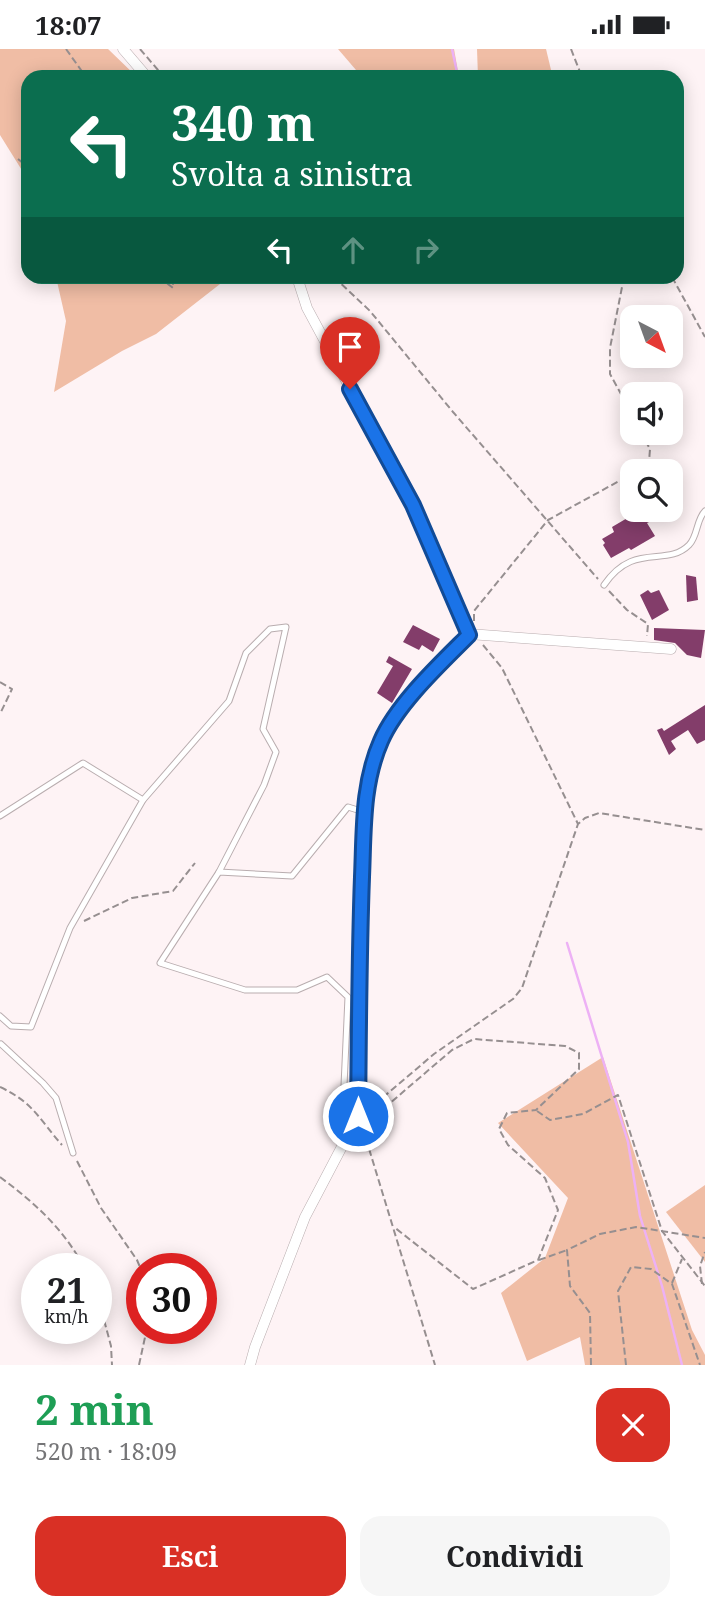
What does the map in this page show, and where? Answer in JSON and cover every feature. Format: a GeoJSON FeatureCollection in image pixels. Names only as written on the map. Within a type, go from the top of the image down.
{"type":"FeatureCollection","features":[{"type":"Feature","properties":{"kind":"street"},"geometry":{"type":"LineString","coordinates":[[123,49],[141,70]]}},
{"type":"Feature","properties":{"kind":"street"},"geometry":{"type":"LineString","coordinates":[[299,284],[307,308],[413,505],[472,635]]}},
{"type":"Feature","properties":{"kind":"street"},"geometry":{"type":"LineString","coordinates":[[250,1365],[305,1217],[358,1116],[359,970],[365,812],[370,770],[391,721],[433,671],[472,635],[671,649]]}},
{"type":"Feature","properties":{"kind":"lane"},"geometry":{"type":"LineString","coordinates":[[604,585],[614,569],[633,559],[676,553],[690,544],[700,516],[705,511]]}},
{"type":"Feature","properties":{"kind":"lane"},"geometry":{"type":"LineString","coordinates":[[0,1016],[11,1025],[31,1027],[71,928],[142,800],[229,701],[246,653],[271,629],[286,627],[263,729],[276,753],[264,785],[219,872],[160,963],[245,990],[297,990],[327,977],[348,997],[343,1108],[358,1116]]}},
{"type":"Feature","properties":{"kind":"lane"},"geometry":{"type":"LineString","coordinates":[[0,816],[83,763],[142,800]]}},
{"type":"Feature","properties":{"kind":"lane"},"geometry":{"type":"LineString","coordinates":[[219,872],[292,876],[348,807],[365,812]]}},
{"type":"Feature","properties":{"kind":"lane"},"geometry":{"type":"LineString","coordinates":[[1,1044],[56,1098],[73,1153]]}},
{"type":"Feature","properties":{"kind":"path"},"geometry":{"type":"LineString","coordinates":[[66,49],[81,70]]}},
{"type":"Feature","properties":{"kind":"path"},"geometry":{"type":"LineString","coordinates":[[140,49],[158,70]]}},
{"type":"Feature","properties":{"kind":"path"},"geometry":{"type":"LineString","coordinates":[[571,49],[579,70]]}},
{"type":"Feature","properties":{"kind":"path"},"geometry":{"type":"LineString","coordinates":[[341,284],[370,311],[453,412],[604,585],[627,610],[649,624],[645,647]]}},
{"type":"Feature","properties":{"kind":"path"},"geometry":{"type":"LineString","coordinates":[[620,393],[610,375],[610,348],[623,284]]}},
{"type":"Feature","properties":{"kind":"path"},"geometry":{"type":"LineString","coordinates":[[676,284],[705,337]]}},
{"type":"Feature","properties":{"kind":"path"},"geometry":{"type":"LineString","coordinates":[[578,824],[502,668],[472,635],[474,611],[548,520],[620,481]]}},
{"type":"Feature","properties":{"kind":"path"},"geometry":{"type":"LineString","coordinates":[[0,682],[12,689],[0,714]]}},
{"type":"Feature","properties":{"kind":"path"},"geometry":{"type":"LineString","coordinates":[[358,1116],[366,1113],[434,1054],[513,999],[522,988],[578,824],[585,818],[599,813],[705,830]]}},
{"type":"Feature","properties":{"kind":"path"},"geometry":{"type":"LineString","coordinates":[[71,928],[132,898],[173,891],[195,863]]}},
{"type":"Feature","properties":{"kind":"path"},"geometry":{"type":"LineString","coordinates":[[435,1365],[362,1126],[452,1050],[474,1039],[565,1046],[579,1053],[579,1069],[536,1110],[507,1113],[499,1129],[508,1145],[545,1178],[558,1210],[538,1261]]}},
{"type":"Feature","properties":{"kind":"path"},"geometry":{"type":"LineString","coordinates":[[0,1087],[20,1096],[43,1119],[60,1144],[73,1153],[101,1208],[132,1253]]}},
{"type":"Feature","properties":{"kind":"path"},"geometry":{"type":"LineString","coordinates":[[536,1110],[550,1120],[583,1114],[618,1095],[662,1231],[704,1285]]}},
{"type":"Feature","properties":{"kind":"path"},"geometry":{"type":"LineString","coordinates":[[0,1177],[34,1202],[72,1244],[77,1253]]}},
{"type":"Feature","properties":{"kind":"path"},"geometry":{"type":"LineString","coordinates":[[393,1226],[473,1289],[600,1234],[636,1227],[705,1238]]}},
{"type":"Feature","properties":{"kind":"path"},"geometry":{"type":"LineString","coordinates":[[567,1250],[570,1286],[590,1313],[591,1365]]}},
{"type":"Feature","properties":{"kind":"path"},"geometry":{"type":"LineString","coordinates":[[704,1285],[700,1266],[705,1252]]}},
{"type":"Feature","properties":{"kind":"path"},"geometry":{"type":"LineString","coordinates":[[672,1284],[682,1258]]}},
{"type":"Feature","properties":{"kind":"path"},"geometry":{"type":"LineString","coordinates":[[626,1365],[618,1291],[631,1267],[651,1269],[672,1284],[700,1365]]}},
{"type":"Feature","properties":{"kind":"path"},"geometry":{"type":"LineString","coordinates":[[110,1344],[112,1365]]}},
{"type":"Feature","properties":{"kind":"path"},"geometry":{"type":"LineString","coordinates":[[139,1365],[142,1344]]}},
{"type":"Feature","properties":{"kind":"shaded area"},"geometry":{"type":"Polygon","coordinates":[[[0,49],[108,49],[130,70],[21,70],[21,169],[0,135],[0,49]]]}},
{"type":"Feature","properties":{"kind":"shaded area"},"geometry":{"type":"Polygon","coordinates":[[[338,49],[454,49],[458,70],[356,70],[338,49]]]}},
{"type":"Feature","properties":{"kind":"shaded area"},"geometry":{"type":"Polygon","coordinates":[[[477,49],[546,49],[551,70],[478,70],[477,49]]]}},
{"type":"Feature","properties":{"kind":"shaded area"},"geometry":{"type":"Polygon","coordinates":[[[58,284],[220,284],[156,334],[54,392],[66,321],[58,284]]]}},
{"type":"Feature","properties":{"kind":"shaded area"},"geometry":{"type":"Polygon","coordinates":[[[603,1057],[692,1330],[705,1355],[705,1365],[585,1365],[580,1337],[527,1361],[501,1293],[545,1258],[568,1198],[498,1123],[603,1057]]]}},
{"type":"Feature","properties":{"kind":"shaded area"},"geometry":{"type":"Polygon","coordinates":[[[705,1185],[705,1262],[666,1212],[705,1185]]]}},
{"type":"Feature","properties":{"kind":"building"},"geometry":{"type":"Polygon","coordinates":[[[620,522],[649,522],[647,523],[655,536],[611,558],[602,539],[614,532],[612,527],[620,522]]]}},
{"type":"Feature","properties":{"kind":"building"},"geometry":{"type":"Polygon","coordinates":[[[686,575],[696,577],[698,600],[687,602],[686,575]]]}},
{"type":"Feature","properties":{"kind":"building"},"geometry":{"type":"Polygon","coordinates":[[[648,590],[651,593],[659,590],[669,610],[652,620],[640,595],[648,590]]]}},
{"type":"Feature","properties":{"kind":"building"},"geometry":{"type":"Polygon","coordinates":[[[413,625],[440,639],[433,652],[422,645],[419,650],[403,642],[413,625]]]}},
{"type":"Feature","properties":{"kind":"building"},"geometry":{"type":"Polygon","coordinates":[[[654,628],[705,630],[701,658],[687,655],[675,643],[654,640],[654,628]]]}},
{"type":"Feature","properties":{"kind":"building"},"geometry":{"type":"Polygon","coordinates":[[[389,656],[412,669],[392,703],[377,693],[393,666],[386,662],[389,656]]]}},
{"type":"Feature","properties":{"kind":"building"},"geometry":{"type":"Polygon","coordinates":[[[705,705],[705,740],[697,744],[688,730],[671,741],[676,749],[669,755],[657,730],[662,728],[664,731],[705,705]]]}},
{"type":"Feature","properties":{"kind":"waterway"},"geometry":{"type":"LineString","coordinates":[[452,49],[456,70]]}},
{"type":"Feature","properties":{"kind":"waterway"},"geometry":{"type":"LineString","coordinates":[[567,943],[628,1142],[640,1216],[662,1286],[682,1365]]}},
{"type":"Feature","properties":{"kind":"route"},"geometry":{"type":"LineString","coordinates":[[350,389],[413,505],[469,635],[433,671],[391,721],[370,770],[365,806],[359,970],[358,1116]]}}]}
